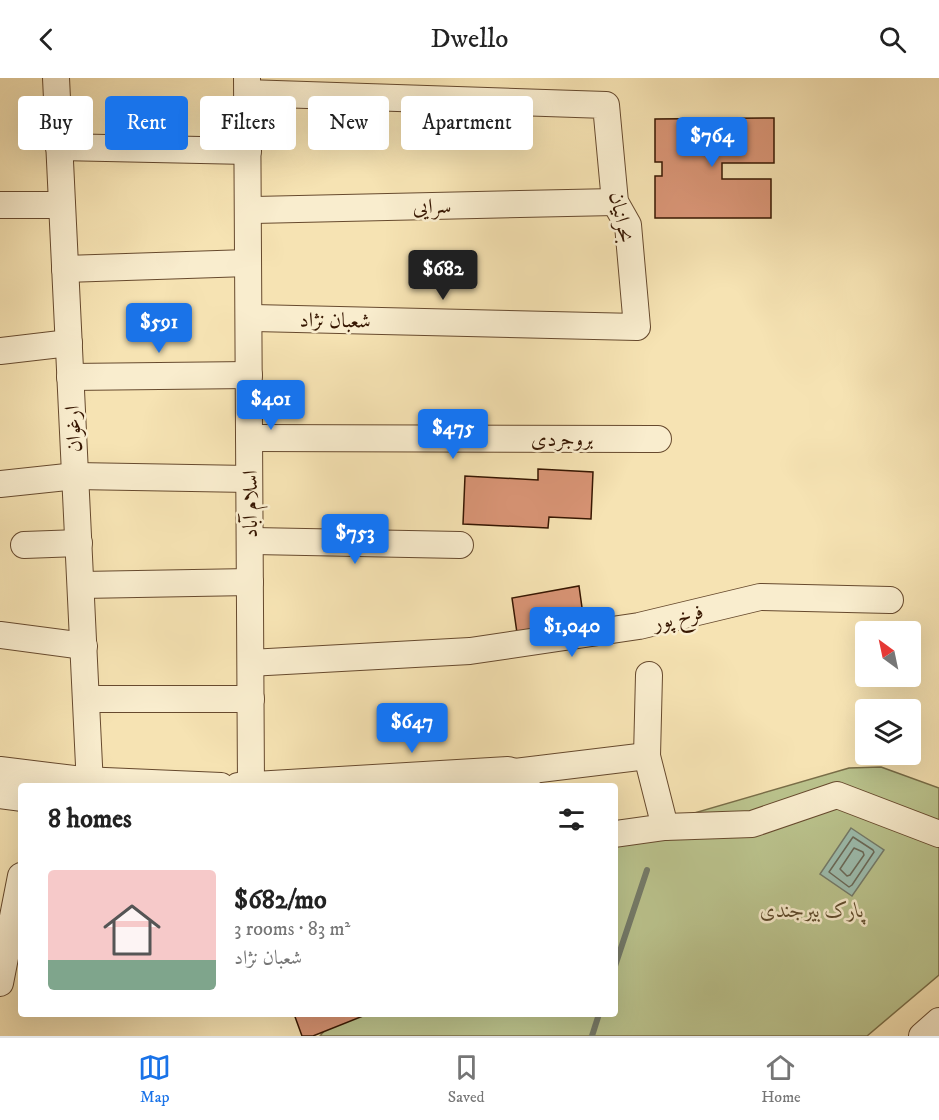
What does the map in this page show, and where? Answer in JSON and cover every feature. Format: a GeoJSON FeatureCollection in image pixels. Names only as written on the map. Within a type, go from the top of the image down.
{"type":"FeatureCollection","features":[{"type":"Feature","properties":{"kind":"street","name":"ارغوان"},"geometry":{"type":"LineString","coordinates":[[56,78],[57,96]]}},
{"type":"Feature","properties":{"kind":"street","name":"اسلام آباد"},"geometry":{"type":"LineString","coordinates":[[248,86],[251,783]]}},
{"type":"Feature","properties":{"kind":"street","name":"بحرانیان"},"geometry":{"type":"LineString","coordinates":[[248,86],[606,105],[615,202],[628,225],[637,327]]}},
{"type":"Feature","properties":{"kind":"street"},"geometry":{"type":"LineString","coordinates":[[93,148],[248,151]]}},
{"type":"Feature","properties":{"kind":"street","name":"ارغوان"},"geometry":{"type":"LineString","coordinates":[[59,150],[90,783]]}},
{"type":"Feature","properties":{"kind":"street","name":"سرایی"},"geometry":{"type":"LineString","coordinates":[[249,210],[615,202]]}},
{"type":"Feature","properties":{"kind":"street"},"geometry":{"type":"LineString","coordinates":[[0,205],[62,204]]}},
{"type":"Feature","properties":{"kind":"street"},"geometry":{"type":"LineString","coordinates":[[65,268],[248,263]]}},
{"type":"Feature","properties":{"kind":"street","name":"شعبان نژاد"},"geometry":{"type":"LineString","coordinates":[[249,318],[637,327]]}},
{"type":"Feature","properties":{"kind":"street"},"geometry":{"type":"LineString","coordinates":[[0,351],[69,344]]}},
{"type":"Feature","properties":{"kind":"street"},"geometry":{"type":"LineString","coordinates":[[70,377],[249,375]]}},
{"type":"Feature","properties":{"kind":"street","name":"بروجردی"},"geometry":{"type":"LineString","coordinates":[[249,438],[658,439]]}},
{"type":"Feature","properties":{"kind":"street"},"geometry":{"type":"LineString","coordinates":[[0,484],[76,476],[249,479]]}},
{"type":"Feature","properties":{"kind":"street"},"geometry":{"type":"LineString","coordinates":[[250,541],[460,545]]}},
{"type":"Feature","properties":{"kind":"street"},"geometry":{"type":"LineString","coordinates":[[24,545],[79,543]]}},
{"type":"Feature","properties":{"kind":"street"},"geometry":{"type":"LineString","coordinates":[[81,585],[250,582]]}},
{"type":"Feature","properties":{"kind":"street","name":"فرخ پور"},"geometry":{"type":"LineString","coordinates":[[251,663],[470,651],[639,626],[760,597],[890,600]]}},
{"type":"Feature","properties":{"kind":"street"},"geometry":{"type":"LineString","coordinates":[[0,635],[84,646]]}},
{"type":"Feature","properties":{"kind":"street"},"geometry":{"type":"LineString","coordinates":[[649,675],[647,756],[665,828]]}},
{"type":"Feature","properties":{"kind":"street"},"geometry":{"type":"LineString","coordinates":[[87,699],[251,699]]}},
{"type":"Feature","properties":{"kind":"street"},"geometry":{"type":"LineString","coordinates":[[299,783],[508,770],[521,779],[647,756]]}},
{"type":"Feature","properties":{"kind":"street"},"geometry":{"type":"LineString","coordinates":[[0,770],[39,781],[90,783]]}},
{"type":"Feature","properties":{"kind":"street"},"geometry":{"type":"LineString","coordinates":[[0,795],[18,798]]}},
{"type":"Feature","properties":{"kind":"street"},"geometry":{"type":"LineString","coordinates":[[618,834],[665,828],[752,824],[837,795],[939,834]]}},
{"type":"Feature","properties":{"kind":"street"},"geometry":{"type":"LineString","coordinates":[[0,983],[5,929],[18,886]]}},
{"type":"Feature","properties":{"kind":"street"},"geometry":{"type":"LineString","coordinates":[[922,1036],[939,1022]]}},
{"type":"Feature","properties":{"kind":"green space","name":"پارک بیرجندی"},"geometry":{"type":"Polygon","coordinates":[[[881,767],[939,788],[939,975],[867,1036],[320,1036],[336,1017],[618,1017],[618,835],[849,768],[881,767]]]}},
{"type":"Feature","properties":{"kind":"water"},"geometry":{"type":"Polygon","coordinates":[[[851,828],[884,850],[852,896],[820,874],[851,828]]]}},
{"type":"Feature","properties":{"kind":"building"},"geometry":{"type":"Polygon","coordinates":[[[774,118],[774,163],[722,163],[722,179],[771,179],[771,218],[655,218],[655,176],[662,176],[662,162],[655,162],[655,119],[774,118]]]}},
{"type":"Feature","properties":{"kind":"building"},"geometry":{"type":"Polygon","coordinates":[[[538,469],[593,472],[591,519],[549,517],[548,528],[463,524],[465,476],[538,480],[538,469]]]}},
{"type":"Feature","properties":{"kind":"building"},"geometry":{"type":"Polygon","coordinates":[[[579,586],[584,622],[517,633],[512,598],[579,586]]]}},
{"type":"Feature","properties":{"kind":"building"},"geometry":{"type":"Polygon","coordinates":[[[295,1017],[360,1017],[313,1036],[302,1036],[295,1017]]]}},
{"type":"Feature","properties":{"kind":"waterway"},"geometry":{"type":"LineString","coordinates":[[618,957],[647,870]]}},
{"type":"Feature","properties":{"kind":"waterway"},"geometry":{"type":"LineString","coordinates":[[592,1036],[598,1017]]}}]}
